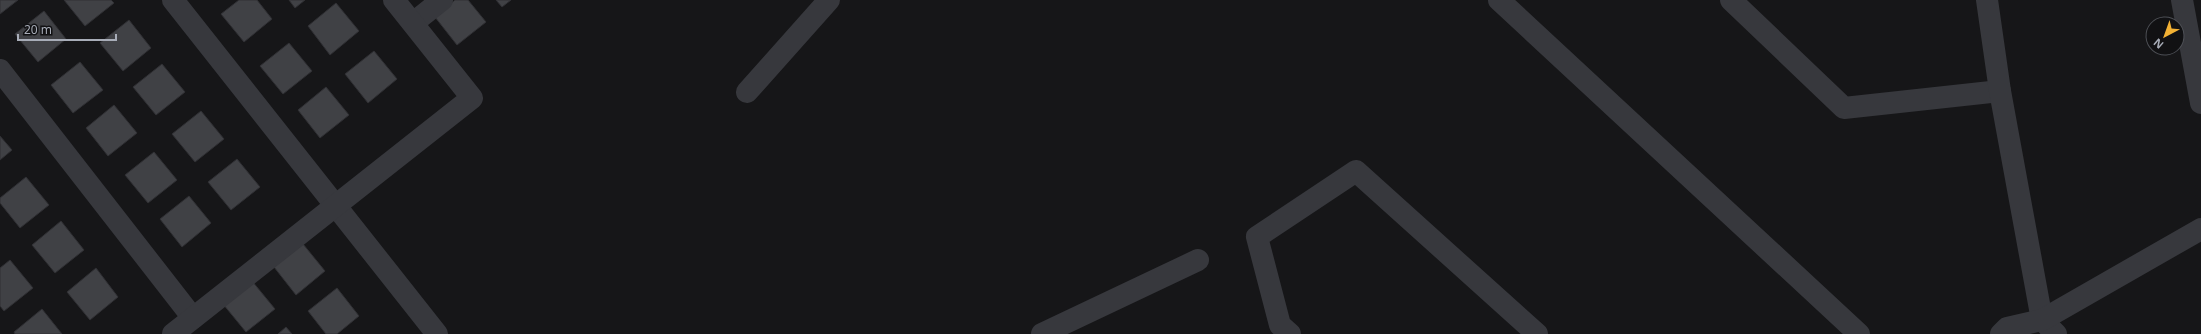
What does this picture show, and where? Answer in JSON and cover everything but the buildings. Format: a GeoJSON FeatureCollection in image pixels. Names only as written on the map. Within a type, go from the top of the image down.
{"type":"FeatureCollection","features":[{"type":"Feature","properties":{"kind":"street"},"geometry":{"type":"LineString","coordinates":[[173,0],[437,334]]}},
{"type":"Feature","properties":{"kind":"street"},"geometry":{"type":"LineString","coordinates":[[173,334],[472,98],[394,0]]}},
{"type":"Feature","properties":{"kind":"street"},"geometry":{"type":"LineString","coordinates":[[412,23],[442,0]]}},
{"type":"Feature","properties":{"kind":"street"},"geometry":{"type":"LineString","coordinates":[[747,92],[829,0]]}},
{"type":"Feature","properties":{"kind":"street"},"geometry":{"type":"LineString","coordinates":[[1499,0],[1859,334]]}},
{"type":"Feature","properties":{"kind":"street"},"geometry":{"type":"LineString","coordinates":[[1731,0],[1844,108],[2000,91]]}},
{"type":"Feature","properties":{"kind":"street"},"geometry":{"type":"LineString","coordinates":[[1987,0],[2000,91],[2047,329]]}},
{"type":"Feature","properties":{"kind":"street"},"geometry":{"type":"LineString","coordinates":[[2182,0],[2201,104]]}},
{"type":"Feature","properties":{"kind":"street"},"geometry":{"type":"LineString","coordinates":[[0,70],[193,318]]}},
{"type":"Feature","properties":{"kind":"street"},"geometry":{"type":"LineString","coordinates":[[1290,334],[1280,325],[1257,237],[1356,171],[1537,334]]}},
{"type":"Feature","properties":{"kind":"street"},"geometry":{"type":"LineString","coordinates":[[2001,334],[2007,328],[2047,329],[2201,229]]}},
{"type":"Feature","properties":{"kind":"street"},"geometry":{"type":"LineString","coordinates":[[1042,334],[1198,260]]}}]}
